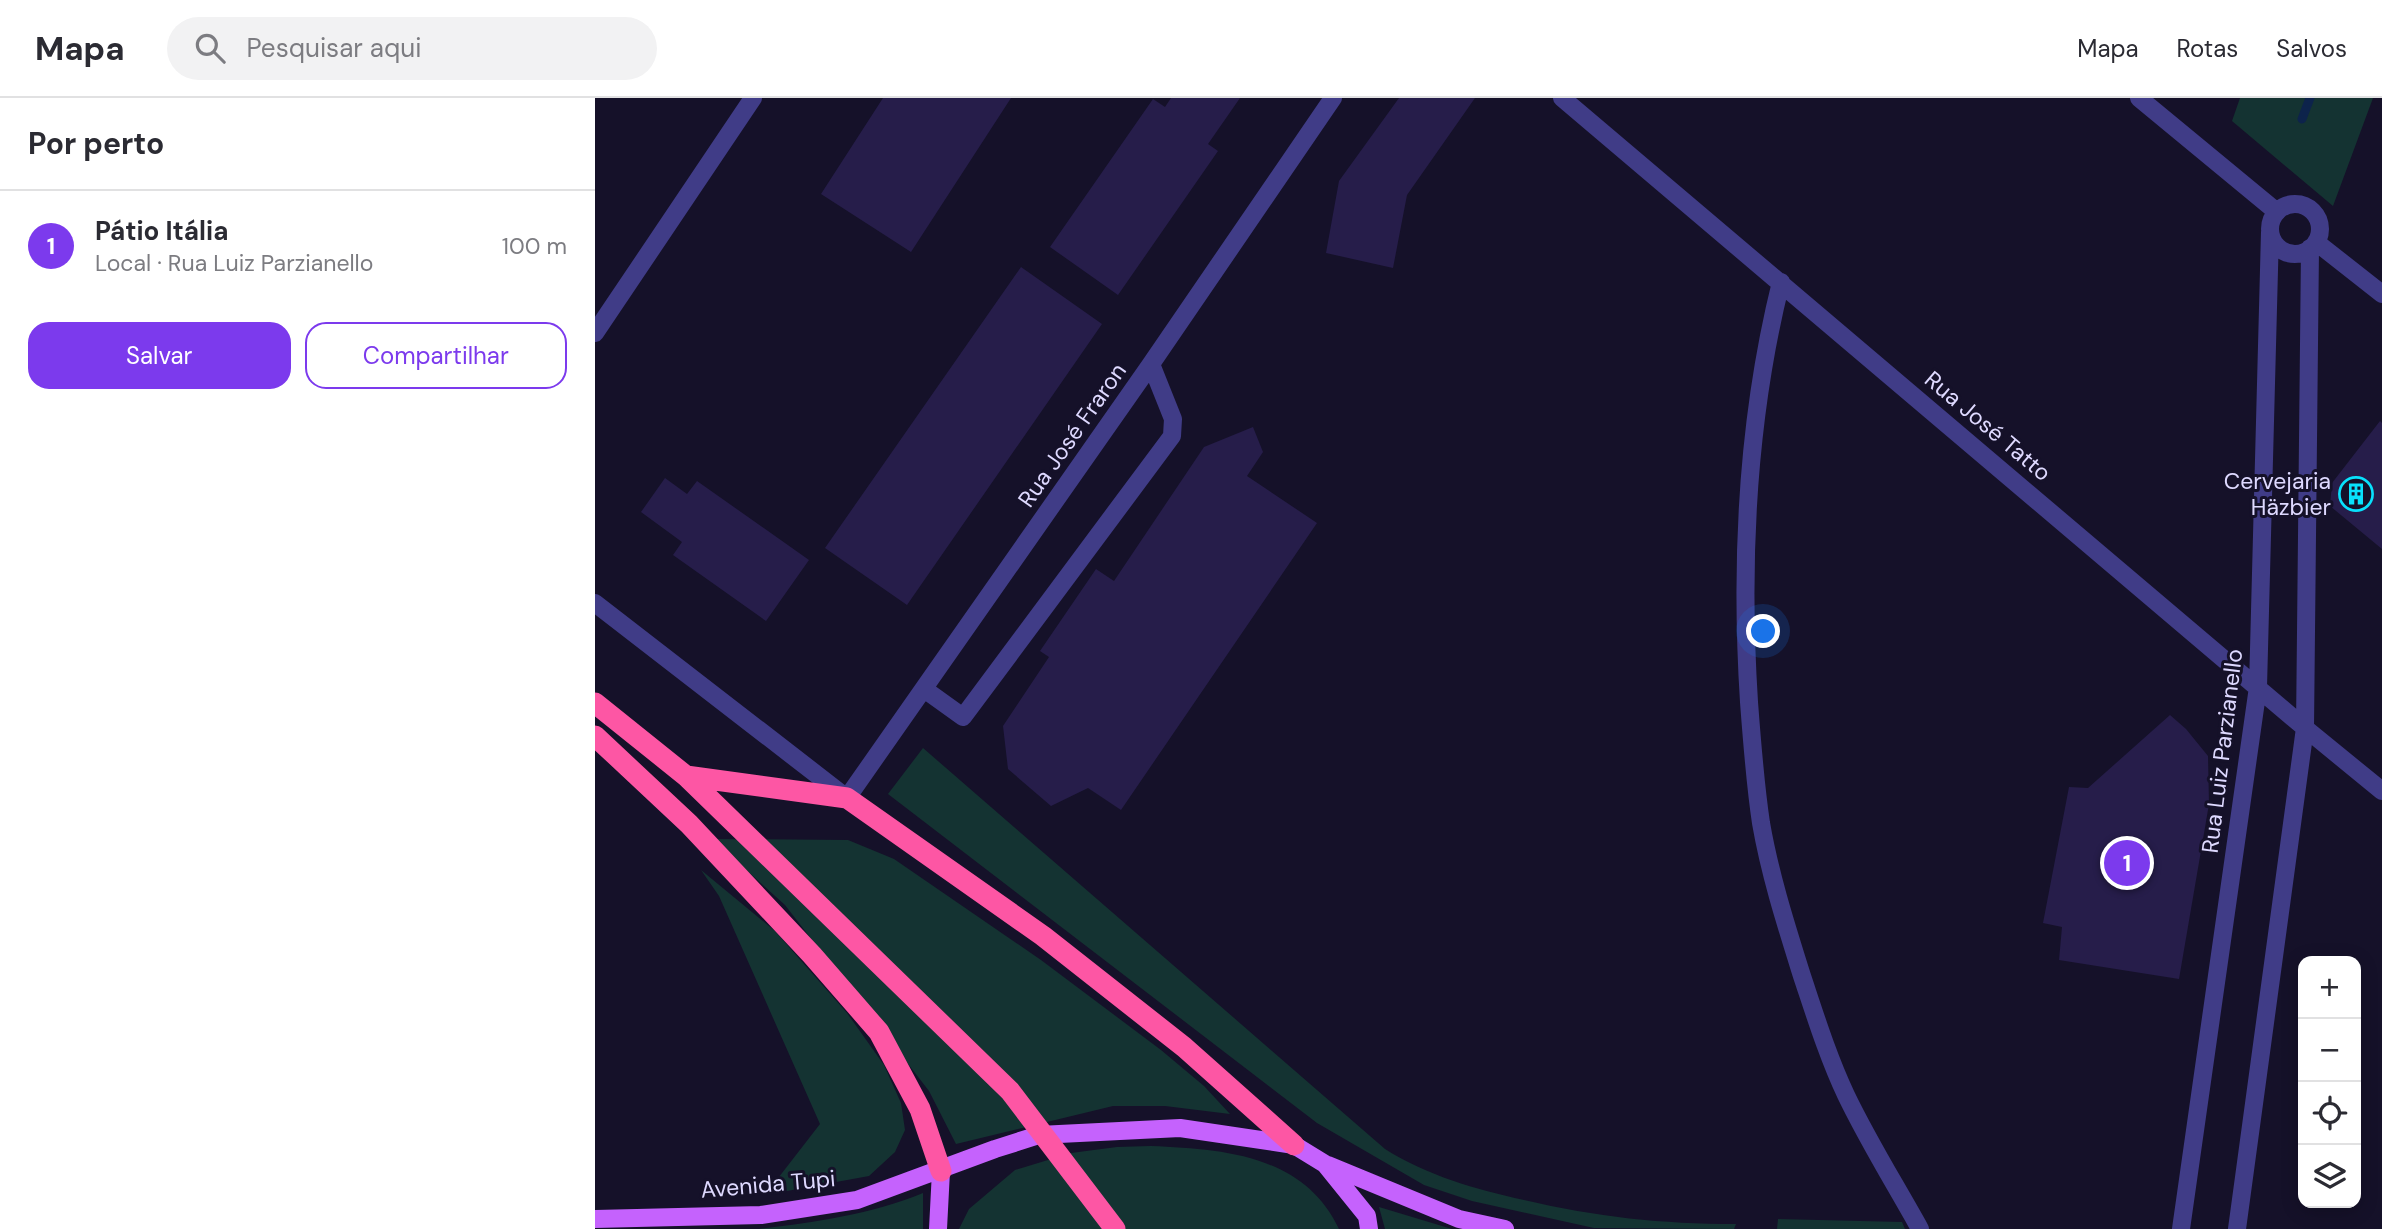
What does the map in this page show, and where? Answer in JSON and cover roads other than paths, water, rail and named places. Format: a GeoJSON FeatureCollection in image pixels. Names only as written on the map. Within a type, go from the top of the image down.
{"type":"FeatureCollection","features":[{"type":"Feature","properties":{"kind":"highway"},"geometry":{"type":"LineString","coordinates":[[595,703],[686,776],[1010,1091],[1115,1229]]}},
{"type":"Feature","properties":{"kind":"highway"},"geometry":{"type":"LineString","coordinates":[[595,736],[689,824],[812,955],[879,1032],[920,1108],[941,1171]]}},
{"type":"Feature","properties":{"kind":"highway"},"geometry":{"type":"LineString","coordinates":[[686,776],[848,798],[1043,936],[1184,1047],[1294,1145]]}},
{"type":"Feature","properties":{"kind":"main road","name":"Avenida Tupi"},"geometry":{"type":"LineString","coordinates":[[595,1219],[761,1214],[857,1200],[1039,1135],[1180,1128],[1294,1145]]}},
{"type":"Feature","properties":{"kind":"main road"},"geometry":{"type":"LineString","coordinates":[[1294,1145],[1325,1164],[1459,1219],[1505,1229]]}},
{"type":"Feature","properties":{"kind":"main road"},"geometry":{"type":"LineString","coordinates":[[1325,1164],[1367,1216],[1369,1229]]}},
{"type":"Feature","properties":{"kind":"main road"},"geometry":{"type":"LineString","coordinates":[[938,1229],[941,1171]]}},
{"type":"Feature","properties":{"kind":"street"},"geometry":{"type":"LineString","coordinates":[[595,333],[753,98]]}},
{"type":"Feature","properties":{"kind":"street","name":"Rua José Fraron"},"geometry":{"type":"LineString","coordinates":[[848,798],[1333,98]]}},
{"type":"Feature","properties":{"kind":"street","name":"Rua José Tatto"},"geometry":{"type":"LineString","coordinates":[[1562,98],[2382,791]]}},
{"type":"Feature","properties":{"kind":"street"},"geometry":{"type":"LineString","coordinates":[[2139,98],[2277,212]]}},
{"type":"Feature","properties":{"kind":"street"},"geometry":{"type":"LineString","coordinates":[[2237,1229],[2305,728],[2313,245],[2320,228],[2314,213],[2308,207],[2291,204],[2277,212],[2270,232],[2276,245],[2287,253],[2301,254],[2313,245]]}},
{"type":"Feature","properties":{"kind":"street","name":"Rua Luiz Parzianello"},"geometry":{"type":"LineString","coordinates":[[2182,1229],[2258,687],[2270,232]]}},
{"type":"Feature","properties":{"kind":"street"},"geometry":{"type":"LineString","coordinates":[[2313,245],[2382,294]]}},
{"type":"Feature","properties":{"kind":"street"},"geometry":{"type":"LineString","coordinates":[[1781,282],[1766,344],[1751,448],[1745,564],[1746,650],[1752,744],[1761,822],[1776,891],[1811,1004],[1845,1094],[1920,1229]]}},
{"type":"Feature","properties":{"kind":"street"},"geometry":{"type":"LineString","coordinates":[[924,689],[963,717],[1172,436],[1173,419],[1151,364]]}},
{"type":"Feature","properties":{"kind":"street"},"geometry":{"type":"LineString","coordinates":[[595,603],[848,798]]}},
{"type":"Feature","properties":{"kind":"waterway"},"geometry":{"type":"LineString","coordinates":[[2302,119],[2310,98]]}},
{"type":"Feature","properties":{"kind":"place","name":"Cervejaria Häzbier"},"geometry":{"type":"Point","coordinates":[2356,494]}},
{"type":"Feature","properties":{"kind":"place","name":"Pátio Itália"},"geometry":{"type":"Point","coordinates":[2127,863]}}]}
